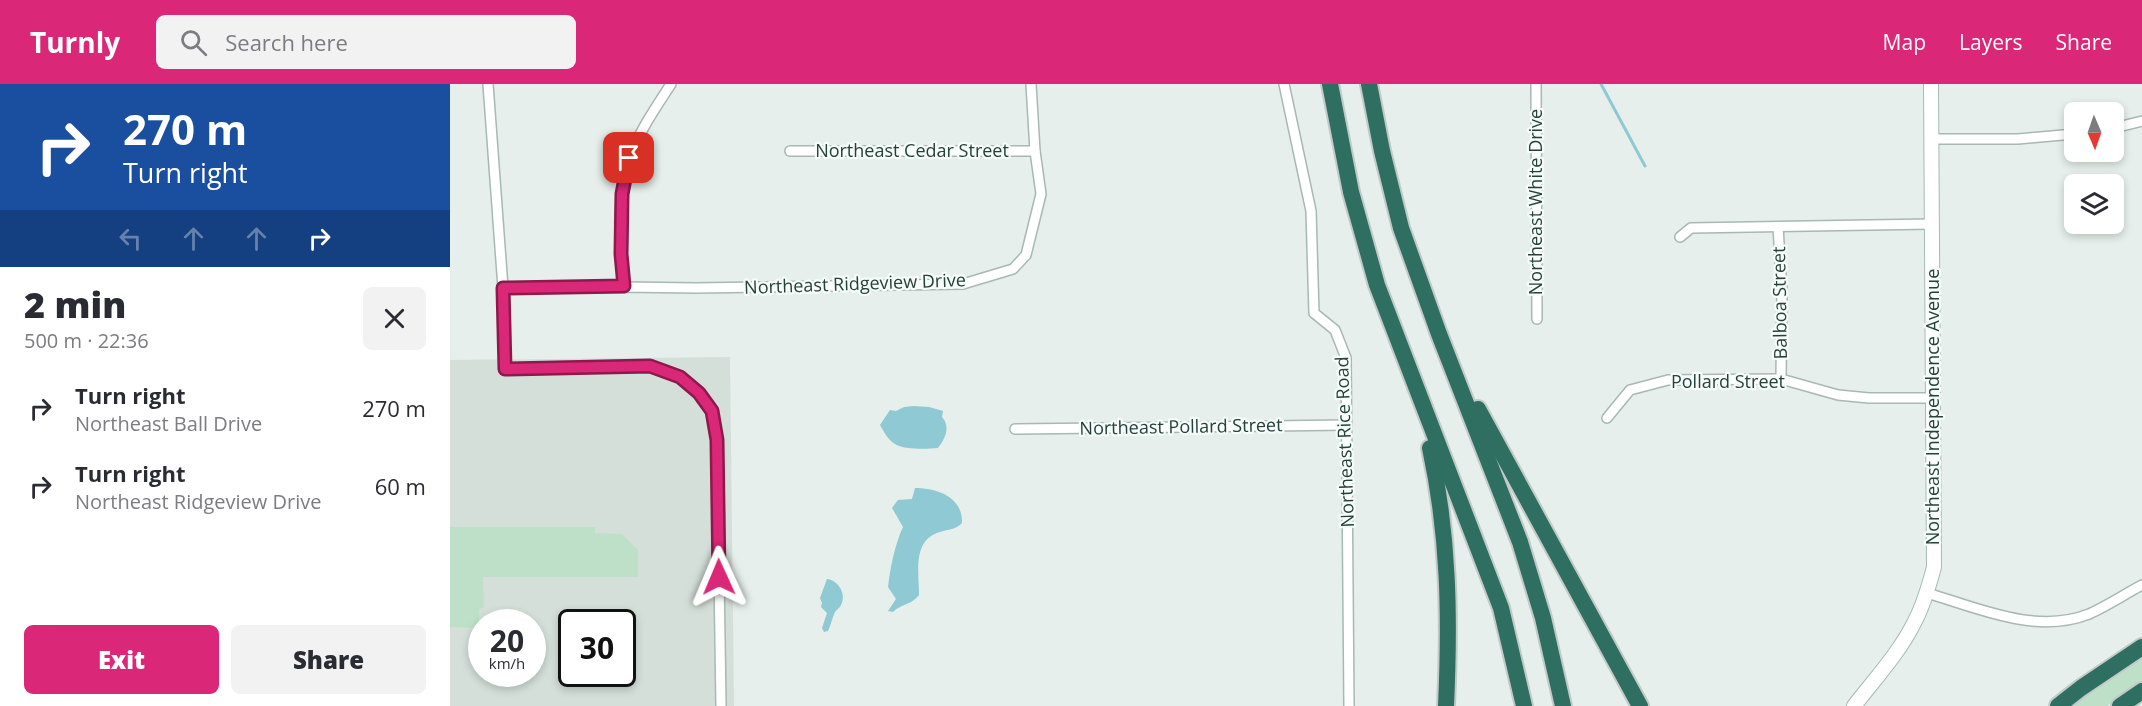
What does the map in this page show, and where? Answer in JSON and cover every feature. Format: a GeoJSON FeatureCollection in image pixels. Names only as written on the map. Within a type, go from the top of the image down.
{"type":"FeatureCollection","features":[{"type":"Feature","properties":{"kind":"highway"},"geometry":{"type":"LineString","coordinates":[[1330,84],[1351,192],[1377,285],[1501,608],[1524,706]]}},
{"type":"Feature","properties":{"kind":"highway"},"geometry":{"type":"LineString","coordinates":[[1370,84],[1382,151],[1401,228],[1439,334],[1520,542],[1543,618],[1563,706]]}},
{"type":"Feature","properties":{"kind":"highway"},"geometry":{"type":"LineString","coordinates":[[1439,334],[1640,706]]}},
{"type":"Feature","properties":{"kind":"highway"},"geometry":{"type":"LineString","coordinates":[[1418,394],[1435,469],[1446,547],[1449,645],[1446,706]]}},
{"type":"Feature","properties":{"kind":"highway"},"geometry":{"type":"LineString","coordinates":[[2058,706],[2142,647]]}},
{"type":"Feature","properties":{"kind":"highway"},"geometry":{"type":"LineString","coordinates":[[2120,706],[2142,691]]}},
{"type":"Feature","properties":{"kind":"street"},"geometry":{"type":"LineString","coordinates":[[488,84],[503,288],[505,369],[650,366],[680,377],[699,393],[712,411],[717,440],[721,706]]}},
{"type":"Feature","properties":{"kind":"street"},"geometry":{"type":"LineString","coordinates":[[624,286],[621,254],[622,194],[629,158],[646,122],[671,84]]}},
{"type":"Feature","properties":{"kind":"street","name":"Northeast Ridgeview Drive"},"geometry":{"type":"LineString","coordinates":[[503,288],[963,284],[1013,269],[1026,255],[1041,194],[1035,151],[1031,84]]}},
{"type":"Feature","properties":{"kind":"street","name":"Northeast Rice Road"},"geometry":{"type":"LineString","coordinates":[[1284,84],[1311,211],[1314,313],[1335,330],[1346,358],[1349,706]]}},
{"type":"Feature","properties":{"kind":"street","name":"Northeast White Drive"},"geometry":{"type":"LineString","coordinates":[[1536,84],[1537,319]]}},
{"type":"Feature","properties":{"kind":"street","name":"Northeast Independence Avenue"},"geometry":{"type":"LineString","coordinates":[[1854,706],[1900,646],[1915,621],[1927,593],[1934,567],[1931,84]]}},
{"type":"Feature","properties":{"kind":"street"},"geometry":{"type":"LineString","coordinates":[[2124,126],[2142,121]]}},
{"type":"Feature","properties":{"kind":"street"},"geometry":{"type":"LineString","coordinates":[[1932,139],[2018,139],[2064,135]]}},
{"type":"Feature","properties":{"kind":"street","name":"Northeast Cedar Street"},"geometry":{"type":"LineString","coordinates":[[790,151],[1035,151]]}},
{"type":"Feature","properties":{"kind":"street"},"geometry":{"type":"LineString","coordinates":[[1680,237],[1691,228],[1931,224]]}},
{"type":"Feature","properties":{"kind":"street","name":"Balboa Street"},"geometry":{"type":"LineString","coordinates":[[1778,227],[1782,290],[1781,379]]}},
{"type":"Feature","properties":{"kind":"street","name":"Pollard Street"},"geometry":{"type":"LineString","coordinates":[[1607,418],[1630,390],[1668,380],[1781,379],[1838,395],[1869,399],[1934,398]]}},
{"type":"Feature","properties":{"kind":"street","name":"Northeast Pollard Street"},"geometry":{"type":"LineString","coordinates":[[1015,429],[1347,425]]}},
{"type":"Feature","properties":{"kind":"street"},"geometry":{"type":"LineString","coordinates":[[1927,593],[2007,618],[2046,622],[2067,620],[2089,614],[2142,585]]}},
{"type":"Feature","properties":{"kind":"shaded area"},"geometry":{"type":"Polygon","coordinates":[[[730,357],[734,706],[450,706],[450,360],[730,357]]]}},
{"type":"Feature","properties":{"kind":"green space"},"geometry":{"type":"Polygon","coordinates":[[[450,527],[595,527],[595,533],[622,534],[638,550],[638,577],[483,577],[484,608],[468,609],[468,628],[450,627],[450,527]]]}},
{"type":"Feature","properties":{"kind":"green space"},"geometry":{"type":"Polygon","coordinates":[[[2142,653],[2142,682],[2107,706],[2068,706],[2142,653]]]}},
{"type":"Feature","properties":{"kind":"water"},"geometry":{"type":"Polygon","coordinates":[[[914,406],[943,411],[942,417],[947,429],[938,448],[916,449],[899,446],[890,440],[880,425],[890,410],[896,411],[914,406]]]}},
{"type":"Feature","properties":{"kind":"water"},"geometry":{"type":"Polygon","coordinates":[[[915,488],[940,492],[953,500],[961,514],[962,523],[931,536],[925,542],[919,558],[919,595],[893,612],[888,611],[896,599],[888,587],[893,556],[903,527],[892,508],[898,500],[912,499],[915,488]]]}},
{"type":"Feature","properties":{"kind":"water"},"geometry":{"type":"Polygon","coordinates":[[[827,579],[838,585],[843,601],[835,612],[828,631],[824,632],[822,628],[827,613],[821,607],[820,598],[827,579]]]}},
{"type":"Feature","properties":{"kind":"waterway"},"geometry":{"type":"LineString","coordinates":[[1601,84],[1645,166]]}},
{"type":"Feature","properties":{"kind":"route"},"geometry":{"type":"LineString","coordinates":[[629,158],[622,194],[621,254],[624,286],[503,288],[505,369],[650,366],[680,377],[699,393],[712,411],[717,440],[719,577]]}}]}
